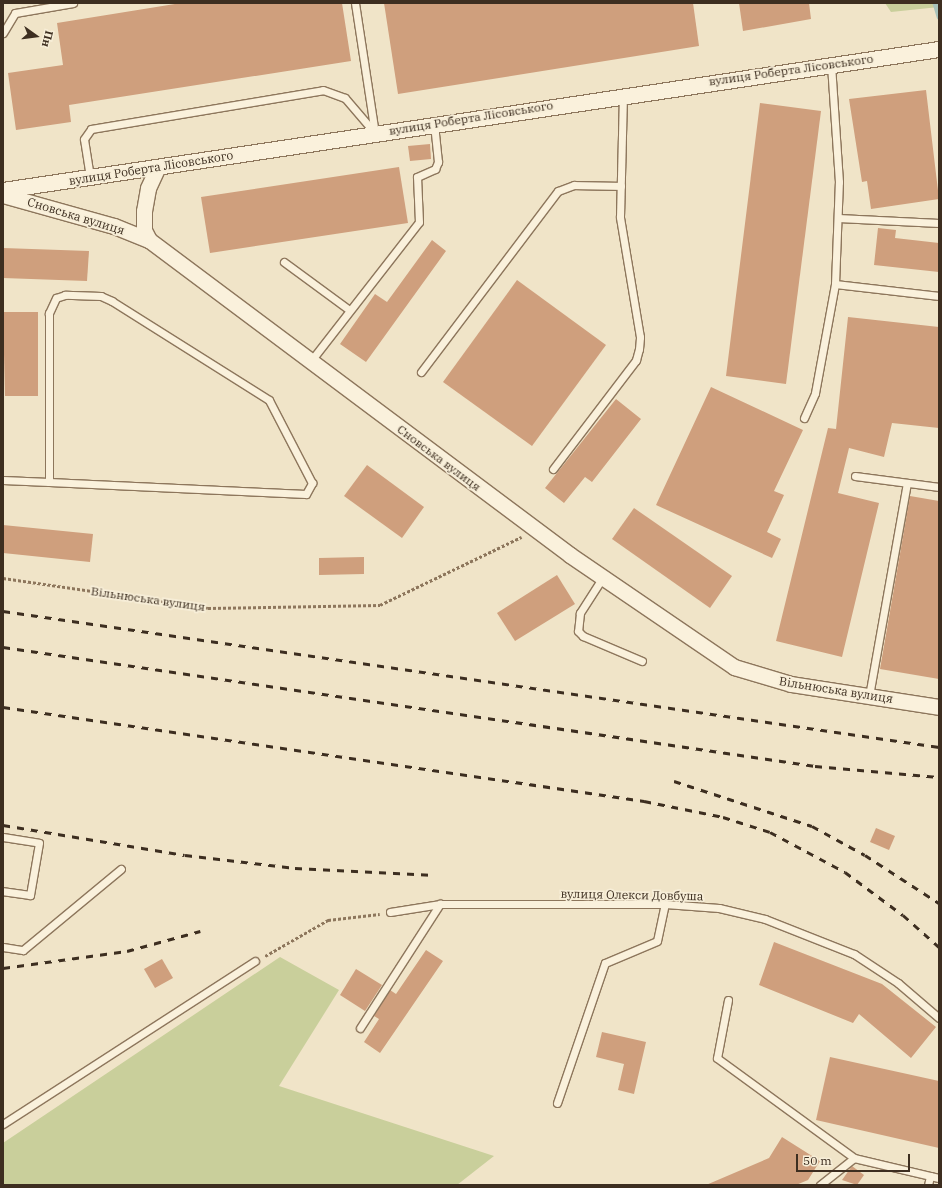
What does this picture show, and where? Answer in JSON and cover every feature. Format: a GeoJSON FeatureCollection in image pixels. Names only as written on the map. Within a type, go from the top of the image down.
{"type":"FeatureCollection","features":[{"type":"Feature","properties":{"kind":"street","name":"вулиця Роберта Лісовського"},"geometry":{"type":"LineString","coordinates":[[3,190],[623,95],[831,66],[936,49]]}},
{"type":"Feature","properties":{"kind":"street","name":"Сновська вулиця"},"geometry":{"type":"LineString","coordinates":[[149,240],[144,230],[144,211],[158,167]]}},
{"type":"Feature","properties":{"kind":"street","name":"Сновська вулиця"},"geometry":{"type":"LineString","coordinates":[[3,195],[114,226],[149,240],[536,530],[734,667]]}},
{"type":"Feature","properties":{"kind":"street","name":"Вільнюська вулиця"},"geometry":{"type":"LineString","coordinates":[[734,667],[783,682],[939,707]]}},
{"type":"Feature","properties":{"kind":"lane"},"geometry":{"type":"LineString","coordinates":[[3,33],[15,13],[72,3]]}},
{"type":"Feature","properties":{"kind":"lane"},"geometry":{"type":"LineString","coordinates":[[355,3],[375,133]]}},
{"type":"Feature","properties":{"kind":"lane"},"geometry":{"type":"LineString","coordinates":[[804,418],[815,392],[834,284],[838,218],[831,66]]}},
{"type":"Feature","properties":{"kind":"lane"},"geometry":{"type":"LineString","coordinates":[[90,177],[84,139],[91,129],[323,90],[345,98],[375,133]]}},
{"type":"Feature","properties":{"kind":"lane"},"geometry":{"type":"LineString","coordinates":[[553,469],[636,360],[639,349],[640,337],[620,217],[623,95]]}},
{"type":"Feature","properties":{"kind":"lane"},"geometry":{"type":"LineString","coordinates":[[310,362],[348,309],[419,222],[417,177],[435,169],[438,162],[434,124]]}},
{"type":"Feature","properties":{"kind":"lane"},"geometry":{"type":"LineString","coordinates":[[421,372],[558,191],[574,185],[621,186]]}},
{"type":"Feature","properties":{"kind":"lane"},"geometry":{"type":"LineString","coordinates":[[838,218],[939,223]]}},
{"type":"Feature","properties":{"kind":"lane"},"geometry":{"type":"LineString","coordinates":[[284,262],[348,309]]}},
{"type":"Feature","properties":{"kind":"lane"},"geometry":{"type":"LineString","coordinates":[[834,284],[939,296]]}},
{"type":"Feature","properties":{"kind":"lane"},"geometry":{"type":"LineString","coordinates":[[3,480],[306,494],[312,483],[269,400],[112,301],[100,296],[79,295],[56,298],[49,313],[49,482]]}},
{"type":"Feature","properties":{"kind":"lane"},"geometry":{"type":"LineString","coordinates":[[855,476],[939,487]]}},
{"type":"Feature","properties":{"kind":"lane"},"geometry":{"type":"LineString","coordinates":[[869,696],[907,483]]}},
{"type":"Feature","properties":{"kind":"lane"},"geometry":{"type":"LineString","coordinates":[[603,577],[580,613],[578,631],[583,636],[642,661]]}},
{"type":"Feature","properties":{"kind":"lane"},"geometry":{"type":"LineString","coordinates":[[3,837],[39,843],[30,895],[3,891]]}},
{"type":"Feature","properties":{"kind":"lane"},"geometry":{"type":"LineString","coordinates":[[3,947],[23,950],[121,869]]}},
{"type":"Feature","properties":{"kind":"lane"},"geometry":{"type":"LineString","coordinates":[[360,1028],[440,904]]}},
{"type":"Feature","properties":{"kind":"lane","name":"вулиця Олекси Довбуша"},"geometry":{"type":"LineString","coordinates":[[390,912],[440,904],[665,904],[719,908],[819,938],[854,954],[898,983],[939,1018]]}},
{"type":"Feature","properties":{"kind":"lane"},"geometry":{"type":"LineString","coordinates":[[557,1103],[605,963],[657,941],[665,904]]}},
{"type":"Feature","properties":{"kind":"lane"},"geometry":{"type":"LineString","coordinates":[[3,1124],[256,962]]}},
{"type":"Feature","properties":{"kind":"lane"},"geometry":{"type":"LineString","coordinates":[[728,1000],[718,1058],[854,1158],[939,1178]]}},
{"type":"Feature","properties":{"kind":"lane"},"geometry":{"type":"LineString","coordinates":[[820,1185],[854,1158]]}},
{"type":"Feature","properties":{"kind":"lane"},"geometry":{"type":"LineString","coordinates":[[928,1185],[930,1176]]}},
{"type":"Feature","properties":{"kind":"path","name":"Вільнюська вулиця"},"geometry":{"type":"LineString","coordinates":[[3,578],[208,608],[380,605],[536,530]]}},
{"type":"Feature","properties":{"kind":"path"},"geometry":{"type":"LineString","coordinates":[[256,962],[328,920],[390,912]]}},
{"type":"Feature","properties":{"kind":"green space"},"geometry":{"type":"Polygon","coordinates":[[[885,3],[939,3],[939,7],[891,12],[885,3]]]}},
{"type":"Feature","properties":{"kind":"green space"},"geometry":{"type":"Polygon","coordinates":[[[280,957],[339,990],[279,1086],[494,1156],[457,1185],[3,1185],[3,1143],[280,957]]]}},
{"type":"Feature","properties":{"kind":"building"},"geometry":{"type":"Polygon","coordinates":[[[181,3],[342,3],[351,61],[69,105],[71,122],[16,130],[8,73],[63,65],[57,23],[181,3]]]}},
{"type":"Feature","properties":{"kind":"building"},"geometry":{"type":"Polygon","coordinates":[[[384,3],[693,3],[699,46],[398,94],[384,3]]]}},
{"type":"Feature","properties":{"kind":"building"},"geometry":{"type":"Polygon","coordinates":[[[739,3],[809,3],[811,19],[743,31],[739,3]]]}},
{"type":"Feature","properties":{"kind":"building"},"geometry":{"type":"Polygon","coordinates":[[[926,90],[939,199],[871,209],[867,181],[862,182],[849,99],[926,90]]]}},
{"type":"Feature","properties":{"kind":"building"},"geometry":{"type":"Polygon","coordinates":[[[760,103],[821,111],[786,384],[726,376],[760,103]]]}},
{"type":"Feature","properties":{"kind":"building"},"geometry":{"type":"Polygon","coordinates":[[[430,144],[431,159],[410,161],[408,146],[430,144]]]}},
{"type":"Feature","properties":{"kind":"building"},"geometry":{"type":"Polygon","coordinates":[[[399,167],[408,223],[210,253],[201,197],[399,167]]]}},
{"type":"Feature","properties":{"kind":"building"},"geometry":{"type":"Polygon","coordinates":[[[878,228],[896,230],[895,238],[939,243],[939,272],[874,265],[878,228]]]}},
{"type":"Feature","properties":{"kind":"building"},"geometry":{"type":"Polygon","coordinates":[[[432,240],[446,251],[366,362],[340,344],[375,294],[387,302],[432,240]]]}},
{"type":"Feature","properties":{"kind":"building"},"geometry":{"type":"Polygon","coordinates":[[[3,248],[89,251],[87,281],[3,278],[3,248]]]}},
{"type":"Feature","properties":{"kind":"building"},"geometry":{"type":"Polygon","coordinates":[[[517,280],[606,345],[532,446],[443,382],[517,280]]]}},
{"type":"Feature","properties":{"kind":"building"},"geometry":{"type":"Polygon","coordinates":[[[3,312],[38,312],[38,396],[5,396],[3,312]]]}},
{"type":"Feature","properties":{"kind":"building"},"geometry":{"type":"Polygon","coordinates":[[[848,317],[939,327],[939,428],[892,423],[884,457],[849,448],[838,493],[879,503],[842,657],[776,641],[828,428],[836,429],[848,317]]]}},
{"type":"Feature","properties":{"kind":"building"},"geometry":{"type":"Polygon","coordinates":[[[711,387],[803,430],[774,491],[784,495],[767,532],[781,539],[772,558],[656,505],[711,387]]]}},
{"type":"Feature","properties":{"kind":"building"},"geometry":{"type":"Polygon","coordinates":[[[616,399],[641,419],[592,482],[585,477],[564,503],[545,488],[616,399]]]}},
{"type":"Feature","properties":{"kind":"building"},"geometry":{"type":"Polygon","coordinates":[[[367,465],[424,507],[402,538],[344,496],[367,465]]]}},
{"type":"Feature","properties":{"kind":"building"},"geometry":{"type":"Polygon","coordinates":[[[910,496],[939,501],[939,679],[880,669],[910,496]]]}},
{"type":"Feature","properties":{"kind":"building"},"geometry":{"type":"Polygon","coordinates":[[[634,508],[732,576],[710,608],[612,539],[634,508]]]}},
{"type":"Feature","properties":{"kind":"building"},"geometry":{"type":"Polygon","coordinates":[[[3,525],[93,534],[90,562],[3,553],[3,525]]]}},
{"type":"Feature","properties":{"kind":"building"},"geometry":{"type":"Polygon","coordinates":[[[364,557],[364,574],[319,575],[319,558],[364,557]]]}},
{"type":"Feature","properties":{"kind":"building"},"geometry":{"type":"Polygon","coordinates":[[[557,575],[575,604],[515,641],[497,613],[557,575]]]}},
{"type":"Feature","properties":{"kind":"building"},"geometry":{"type":"Polygon","coordinates":[[[876,828],[895,836],[889,850],[870,842],[876,828]]]}},
{"type":"Feature","properties":{"kind":"building"},"geometry":{"type":"Polygon","coordinates":[[[774,942],[882,984],[936,1027],[911,1058],[859,1014],[853,1023],[759,985],[774,942]]]}},
{"type":"Feature","properties":{"kind":"building"},"geometry":{"type":"Polygon","coordinates":[[[426,950],[443,961],[380,1053],[364,1042],[379,1019],[374,1016],[390,990],[396,994],[426,950]]]}},
{"type":"Feature","properties":{"kind":"building"},"geometry":{"type":"Polygon","coordinates":[[[162,959],[173,978],[155,988],[144,969],[162,959]]]}},
{"type":"Feature","properties":{"kind":"building"},"geometry":{"type":"Polygon","coordinates":[[[356,969],[382,985],[365,1011],[340,995],[356,969]]]}},
{"type":"Feature","properties":{"kind":"building"},"geometry":{"type":"Polygon","coordinates":[[[602,1032],[646,1042],[634,1094],[618,1090],[624,1064],[596,1057],[602,1032]]]}},
{"type":"Feature","properties":{"kind":"building"},"geometry":{"type":"Polygon","coordinates":[[[830,1057],[939,1081],[939,1148],[816,1120],[830,1057]]]}},
{"type":"Feature","properties":{"kind":"building"},"geometry":{"type":"Polygon","coordinates":[[[782,1137],[820,1161],[808,1180],[796,1185],[706,1185],[769,1158],[782,1137]]]}},
{"type":"Feature","properties":{"kind":"building"},"geometry":{"type":"Polygon","coordinates":[[[852,1166],[864,1175],[857,1185],[842,1180],[852,1166]]]}},
{"type":"Feature","properties":{"kind":"waterway"},"geometry":{"type":"LineString","coordinates":[[935,3],[939,16]]}},
{"type":"Feature","properties":{"kind":"railway"},"geometry":{"type":"LineString","coordinates":[[3,611],[939,747]]}},
{"type":"Feature","properties":{"kind":"railway"},"geometry":{"type":"LineString","coordinates":[[3,647],[815,766],[939,777]]}},
{"type":"Feature","properties":{"kind":"railway"},"geometry":{"type":"LineString","coordinates":[[3,707],[644,801],[723,817],[770,832],[845,872],[903,915],[939,947]]}},
{"type":"Feature","properties":{"kind":"railway"},"geometry":{"type":"LineString","coordinates":[[674,781],[812,826],[865,855],[939,903]]}},
{"type":"Feature","properties":{"kind":"railway"},"geometry":{"type":"LineString","coordinates":[[3,825],[185,855],[295,868],[435,875]]}},
{"type":"Feature","properties":{"kind":"railway"},"geometry":{"type":"LineString","coordinates":[[3,968],[127,951],[200,931]]}}]}
